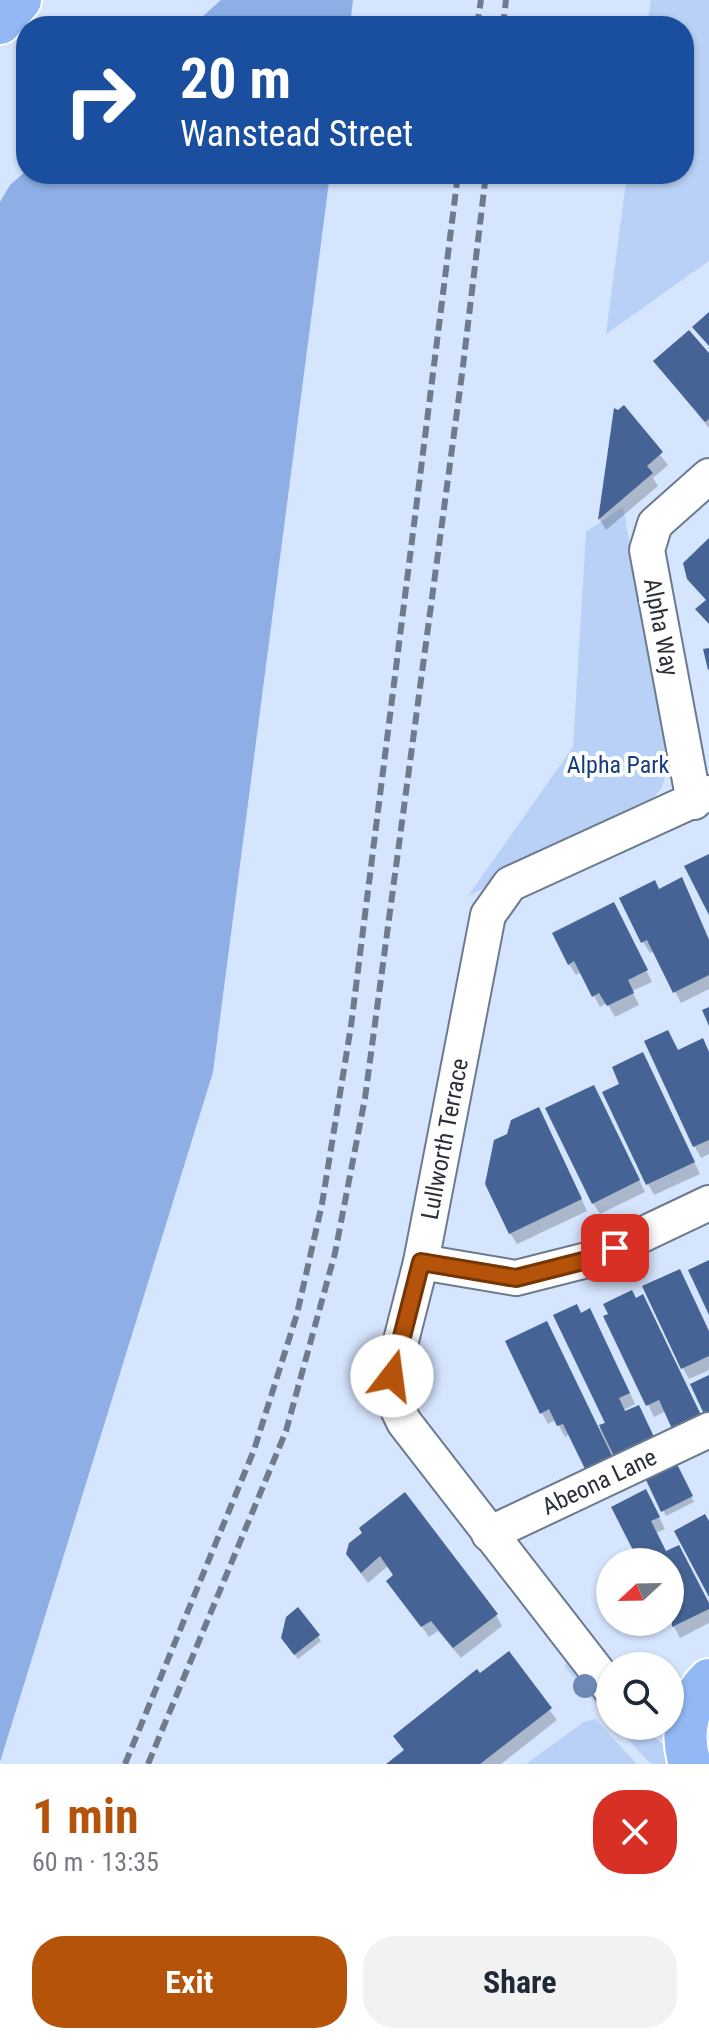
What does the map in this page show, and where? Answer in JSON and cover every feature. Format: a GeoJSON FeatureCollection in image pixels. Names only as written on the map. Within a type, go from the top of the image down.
{"type":"FeatureCollection","features":[{"type":"Feature","properties":{"kind":"main road"},"geometry":{"type":"LineString","coordinates":[[0,23],[20,0]]}},
{"type":"Feature","properties":{"kind":"main road"},"geometry":{"type":"LineString","coordinates":[[680,1743],[693,1700],[709,1680]]}},
{"type":"Feature","properties":{"kind":"street","name":"Alpha Way"},"geometry":{"type":"LineString","coordinates":[[701,798],[647,550],[655,524],[709,476]]}},
{"type":"Feature","properties":{"kind":"street","name":"Lullworth Terrace"},"geometry":{"type":"LineString","coordinates":[[596,1670],[404,1422],[393,1399],[392,1376],[421,1262],[488,915],[495,901],[510,884],[701,798]]}},
{"type":"Feature","properties":{"kind":"street"},"geometry":{"type":"LineString","coordinates":[[421,1262],[516,1278],[591,1259],[709,1203]]}},
{"type":"Feature","properties":{"kind":"street","name":"Abeona Lane"},"geometry":{"type":"LineString","coordinates":[[489,1534],[709,1430]]}},
{"type":"Feature","properties":{"kind":"green space"},"geometry":{"type":"Polygon","coordinates":[[[651,0],[709,0],[709,261],[606,334],[626,184],[694,184],[694,16],[649,16],[651,0]]]}},
{"type":"Feature","properties":{"kind":"green space","name":"Alpha Park"},"geometry":{"type":"Polygon","coordinates":[[[623,507],[669,760],[662,787],[645,809],[468,896],[573,747],[586,532],[623,507]]]}},
{"type":"Feature","properties":{"kind":"green space"},"geometry":{"type":"Polygon","coordinates":[[[568,1662],[596,1695],[596,1704],[564,1666],[568,1662]]]}},
{"type":"Feature","properties":{"kind":"green space"},"geometry":{"type":"Polygon","coordinates":[[[595,1719],[596,1740],[615,1740],[637,1764],[526,1764],[584,1722],[595,1719]]]}},
{"type":"Feature","properties":{"kind":"green space"},"geometry":{"type":"Polygon","coordinates":[[[628,1740],[658,1740],[677,1764],[651,1764],[628,1740]]]}},
{"type":"Feature","properties":{"kind":"shaded area"},"geometry":{"type":"Polygon","coordinates":[[[221,0],[353,0],[351,16],[203,16],[221,0]]]}},
{"type":"Feature","properties":{"kind":"shaded area"},"geometry":{"type":"Polygon","coordinates":[[[16,180],[16,184],[329,184],[213,1072],[0,1762],[0,202],[16,180]]]}},
{"type":"Feature","properties":{"kind":"building"},"geometry":{"type":"Polygon","coordinates":[[[709,312],[709,346],[692,327],[709,312]]]}},
{"type":"Feature","properties":{"kind":"building"},"geometry":{"type":"Polygon","coordinates":[[[689,330],[709,353],[709,419],[705,422],[653,361],[689,330]]]}},
{"type":"Feature","properties":{"kind":"building"},"geometry":{"type":"Polygon","coordinates":[[[624,405],[663,452],[647,466],[653,473],[598,520],[614,408],[618,410],[624,405]]]}},
{"type":"Feature","properties":{"kind":"building"},"geometry":{"type":"Polygon","coordinates":[[[709,538],[709,624],[695,609],[706,600],[687,579],[683,563],[709,538]]]}},
{"type":"Feature","properties":{"kind":"building"},"geometry":{"type":"Polygon","coordinates":[[[709,648],[709,669],[708,670],[703,649],[709,648]]]}},
{"type":"Feature","properties":{"kind":"building"},"geometry":{"type":"Polygon","coordinates":[[[709,854],[709,915],[684,866],[709,854]]]}},
{"type":"Feature","properties":{"kind":"building"},"geometry":{"type":"Polygon","coordinates":[[[682,877],[709,940],[709,975],[673,993],[647,940],[641,943],[619,898],[655,880],[659,889],[682,877]]]}},
{"type":"Feature","properties":{"kind":"building"},"geometry":{"type":"Polygon","coordinates":[[[614,902],[648,970],[628,980],[634,993],[607,1006],[599,993],[592,997],[574,961],[568,965],[552,933],[614,902]]]}},
{"type":"Feature","properties":{"kind":"building"},"geometry":{"type":"Polygon","coordinates":[[[709,1007],[709,1026],[702,1010],[709,1007]]]}},
{"type":"Feature","properties":{"kind":"building"},"geometry":{"type":"Polygon","coordinates":[[[668,1030],[678,1050],[703,1038],[709,1052],[709,1140],[693,1147],[644,1041],[668,1030]]]}},
{"type":"Feature","properties":{"kind":"building"},"geometry":{"type":"Polygon","coordinates":[[[643,1052],[695,1162],[646,1185],[602,1092],[619,1084],[612,1067],[643,1052]]]}},
{"type":"Feature","properties":{"kind":"building"},"geometry":{"type":"Polygon","coordinates":[[[594,1085],[640,1180],[592,1204],[545,1108],[594,1085]]]}},
{"type":"Feature","properties":{"kind":"building"},"geometry":{"type":"Polygon","coordinates":[[[539,1107],[582,1199],[509,1234],[485,1184],[494,1140],[507,1134],[511,1120],[539,1107]]]}},
{"type":"Feature","properties":{"kind":"building"},"geometry":{"type":"Polygon","coordinates":[[[709,1260],[709,1315],[688,1270],[709,1260]]]}},
{"type":"Feature","properties":{"kind":"building"},"geometry":{"type":"Polygon","coordinates":[[[680,1269],[709,1331],[709,1356],[681,1369],[642,1286],[680,1269]]]}},
{"type":"Feature","properties":{"kind":"building"},"geometry":{"type":"Polygon","coordinates":[[[632,1290],[636,1298],[643,1294],[702,1417],[673,1431],[659,1400],[646,1406],[603,1316],[608,1314],[603,1304],[632,1290]]]}},
{"type":"Feature","properties":{"kind":"building"},"geometry":{"type":"Polygon","coordinates":[[[577,1304],[581,1313],[590,1308],[630,1393],[619,1398],[625,1411],[639,1405],[655,1439],[615,1458],[599,1425],[605,1423],[553,1315],[577,1304]]]}},
{"type":"Feature","properties":{"kind":"building"},"geometry":{"type":"Polygon","coordinates":[[[547,1321],[613,1458],[586,1471],[563,1424],[557,1426],[549,1409],[540,1414],[505,1341],[547,1321]]]}},
{"type":"Feature","properties":{"kind":"building"},"geometry":{"type":"Polygon","coordinates":[[[709,1375],[709,1412],[704,1414],[690,1384],[709,1375]]]}},
{"type":"Feature","properties":{"kind":"building"},"geometry":{"type":"Polygon","coordinates":[[[677,1464],[693,1496],[661,1512],[646,1480],[677,1464]]]}},
{"type":"Feature","properties":{"kind":"building"},"geometry":{"type":"Polygon","coordinates":[[[646,1489],[660,1517],[651,1521],[664,1548],[632,1548],[611,1507],[646,1489]]]}},
{"type":"Feature","properties":{"kind":"building"},"geometry":{"type":"Polygon","coordinates":[[[405,1492],[498,1614],[453,1648],[431,1621],[421,1627],[386,1581],[393,1575],[380,1556],[361,1573],[346,1554],[349,1543],[362,1533],[359,1528],[405,1492]]]}},
{"type":"Feature","properties":{"kind":"building"},"geometry":{"type":"Polygon","coordinates":[[[705,1514],[709,1521],[709,1597],[684,1548],[674,1531],[705,1514]]]}},
{"type":"Feature","properties":{"kind":"building"},"geometry":{"type":"Polygon","coordinates":[[[684,1555],[709,1603],[709,1609],[684,1621],[684,1555]]]}},
{"type":"Feature","properties":{"kind":"building"},"geometry":{"type":"Polygon","coordinates":[[[298,1607],[320,1635],[294,1655],[281,1638],[286,1617],[298,1607]]]}},
{"type":"Feature","properties":{"kind":"building"},"geometry":{"type":"Polygon","coordinates":[[[509,1651],[552,1708],[480,1764],[386,1764],[404,1750],[393,1736],[477,1669],[480,1673],[509,1651]]]}},
{"type":"Feature","properties":{"kind":"railway"},"geometry":{"type":"LineString","coordinates":[[479,16],[481,0]]}},
{"type":"Feature","properties":{"kind":"railway"},"geometry":{"type":"LineString","coordinates":[[504,16],[506,0]]}},
{"type":"Feature","properties":{"kind":"railway"},"geometry":{"type":"LineString","coordinates":[[125,1764],[254,1450],[297,1314],[322,1204],[351,1026],[457,184]]}},
{"type":"Feature","properties":{"kind":"railway"},"geometry":{"type":"LineString","coordinates":[[148,1764],[286,1431],[335,1253],[365,1098],[485,184]]}},
{"type":"Feature","properties":{"kind":"route"},"geometry":{"type":"LineString","coordinates":[[392,1376],[421,1262],[516,1278],[591,1259],[615,1248]]}}]}
